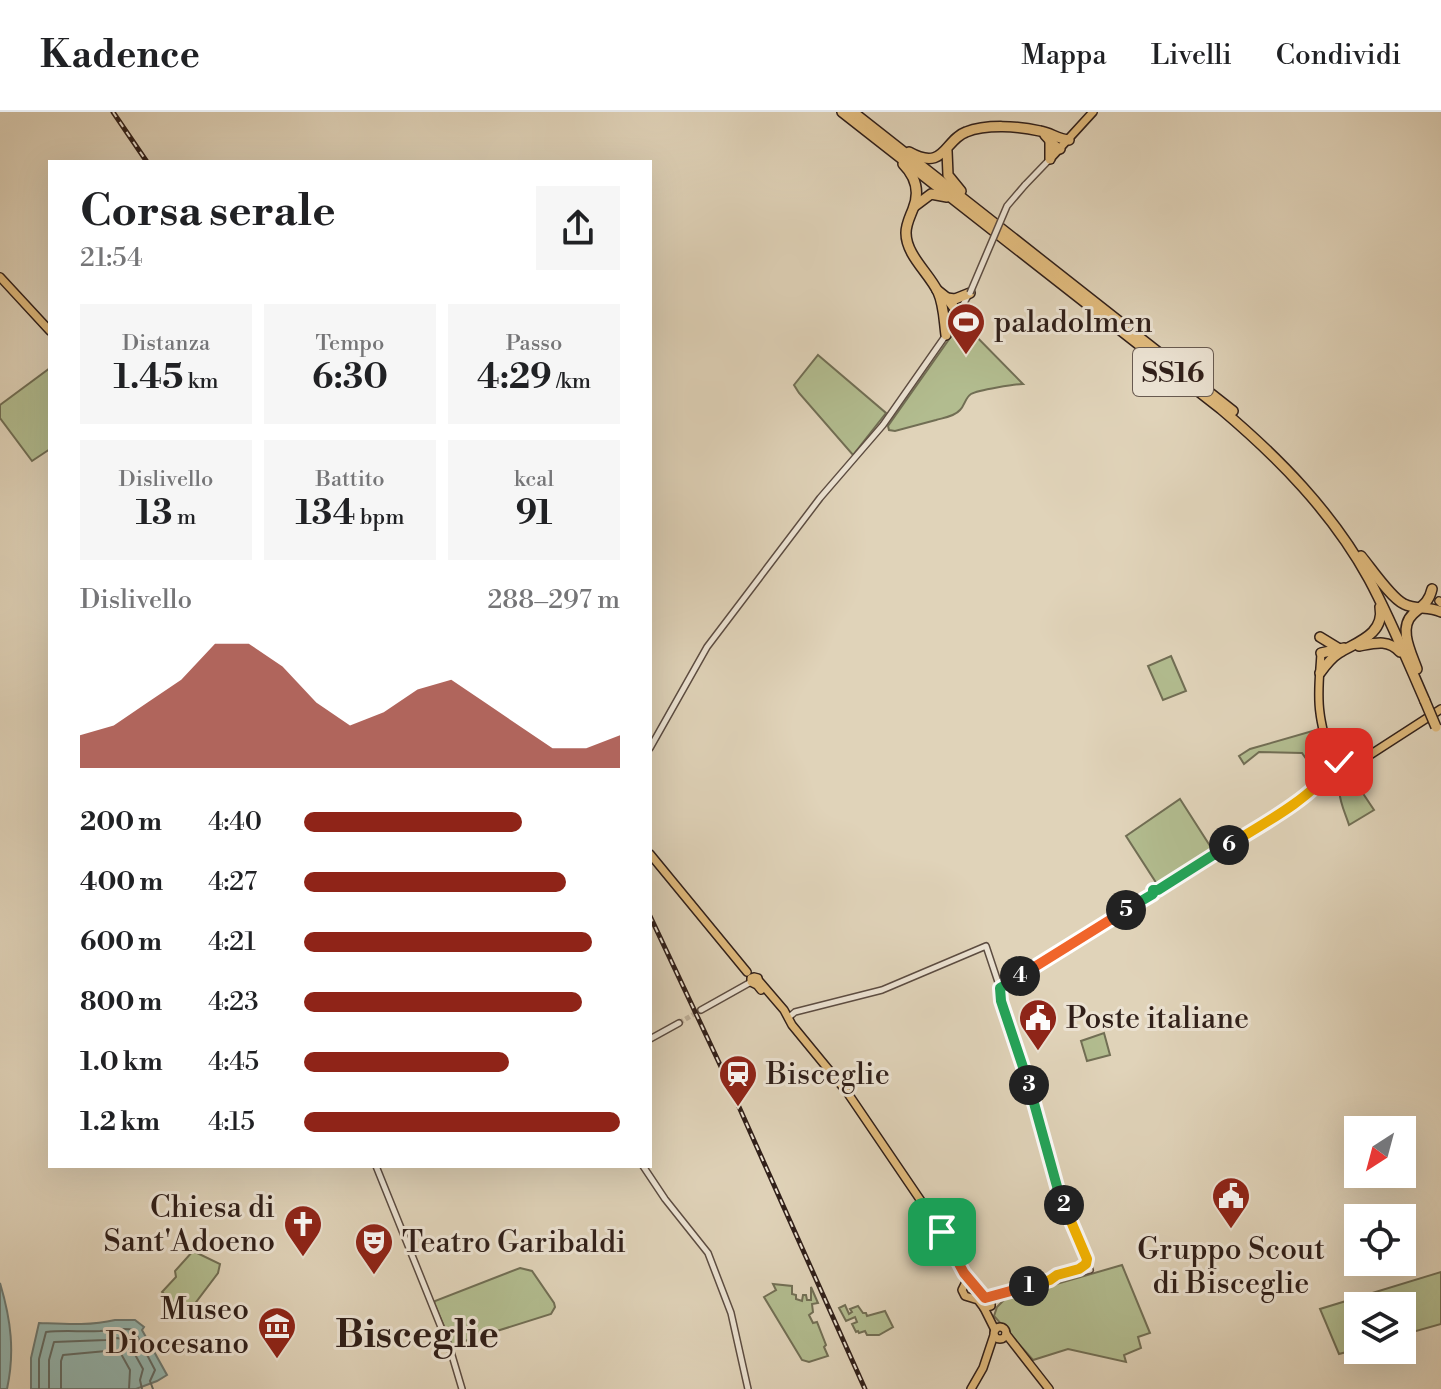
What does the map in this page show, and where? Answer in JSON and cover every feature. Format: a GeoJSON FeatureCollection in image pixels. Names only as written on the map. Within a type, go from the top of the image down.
{"type":"FeatureCollection","features":[{"type":"Feature","properties":{"kind":"highway","name":"SS16"},"geometry":{"type":"LineString","coordinates":[[842,112],[1257,439],[1283,464],[1324,512],[1356,558],[1414,669]]}},
{"type":"Feature","properties":{"kind":"highway","name":"SS16"},"geometry":{"type":"LineString","coordinates":[[853,112],[1220,400],[1260,434],[1314,491],[1361,556],[1382,594],[1439,724],[1441,737]]}},
{"type":"Feature","properties":{"kind":"highway"},"geometry":{"type":"LineString","coordinates":[[988,218],[985,211],[948,175],[947,151],[952,142],[962,133],[982,127],[1039,130],[1060,149]]}},
{"type":"Feature","properties":{"kind":"highway"},"geometry":{"type":"LineString","coordinates":[[868,133],[908,169],[917,187],[915,206],[905,231],[907,241],[944,300],[959,314]]}},
{"type":"Feature","properties":{"kind":"highway"},"geometry":{"type":"LineString","coordinates":[[889,140],[919,157],[936,157],[947,151]]}},
{"type":"Feature","properties":{"kind":"highway"},"geometry":{"type":"LineString","coordinates":[[1053,140],[1069,140]]}},
{"type":"Feature","properties":{"kind":"highway"},"geometry":{"type":"LineString","coordinates":[[1050,159],[1053,140]]}},
{"type":"Feature","properties":{"kind":"highway"},"geometry":{"type":"LineString","coordinates":[[915,206],[931,194],[947,196],[964,208]]}},
{"type":"Feature","properties":{"kind":"highway"},"geometry":{"type":"LineString","coordinates":[[944,300],[970,293]]}},
{"type":"Feature","properties":{"kind":"highway"},"geometry":{"type":"LineString","coordinates":[[944,300],[946,335]]}},
{"type":"Feature","properties":{"kind":"highway"},"geometry":{"type":"LineString","coordinates":[[1361,556],[1398,600],[1410,606],[1440,602]]}},
{"type":"Feature","properties":{"kind":"highway"},"geometry":{"type":"LineString","coordinates":[[1414,669],[1406,627],[1410,617],[1427,605],[1432,589]]}},
{"type":"Feature","properties":{"kind":"highway"},"geometry":{"type":"LineString","coordinates":[[1321,653],[1338,651],[1364,641],[1379,623],[1382,613],[1378,596]]}},
{"type":"Feature","properties":{"kind":"highway"},"geometry":{"type":"LineString","coordinates":[[1427,605],[1441,612]]}},
{"type":"Feature","properties":{"kind":"highway"},"geometry":{"type":"LineString","coordinates":[[1320,637],[1338,651]]}},
{"type":"Feature","properties":{"kind":"highway"},"geometry":{"type":"LineString","coordinates":[[1351,647],[1388,643],[1400,651],[1414,669]]}},
{"type":"Feature","properties":{"kind":"highway"},"geometry":{"type":"LineString","coordinates":[[1320,673],[1338,651]]}},
{"type":"Feature","properties":{"kind":"main road"},"geometry":{"type":"LineString","coordinates":[[1050,159],[1093,112]]}},
{"type":"Feature","properties":{"kind":"main road"},"geometry":{"type":"LineString","coordinates":[[0,277],[48,329]]}},
{"type":"Feature","properties":{"kind":"main road"},"geometry":{"type":"LineString","coordinates":[[1321,653],[1319,710],[1332,775]]}},
{"type":"Feature","properties":{"kind":"main road"},"geometry":{"type":"LineString","coordinates":[[1332,775],[1359,762],[1441,709]]}},
{"type":"Feature","properties":{"kind":"main road"},"geometry":{"type":"LineString","coordinates":[[1327,749],[1339,762],[1359,762]]}},
{"type":"Feature","properties":{"kind":"main road"},"geometry":{"type":"LineString","coordinates":[[1332,757],[1332,775]]}},
{"type":"Feature","properties":{"kind":"main road"},"geometry":{"type":"LineString","coordinates":[[1332,775],[1348,764]]}},
{"type":"Feature","properties":{"kind":"main road"},"geometry":{"type":"LineString","coordinates":[[652,856],[842,1087],[936,1223],[968,1285],[991,1301],[989,1306],[1001,1335],[1049,1389]]}},
{"type":"Feature","properties":{"kind":"main road"},"geometry":{"type":"LineString","coordinates":[[968,1285],[962,1290],[965,1296],[989,1306]]}},
{"type":"Feature","properties":{"kind":"main road"},"geometry":{"type":"LineString","coordinates":[[971,1389],[991,1346],[1001,1335]]}},
{"type":"Feature","properties":{"kind":"street"},"geometry":{"type":"LineString","coordinates":[[652,744],[707,647],[820,498],[883,425],[946,335],[970,293],[1007,206],[1050,159]]}},
{"type":"Feature","properties":{"kind":"street"},"geometry":{"type":"LineString","coordinates":[[1000,988],[1155,892],[1332,775]]}},
{"type":"Feature","properties":{"kind":"street"},"geometry":{"type":"LineString","coordinates":[[788,1018],[795,1012],[882,990],[986,946],[1058,1190],[1090,1270],[985,1298]]}},
{"type":"Feature","properties":{"kind":"street"},"geometry":{"type":"LineString","coordinates":[[701,1010],[753,979]]}},
{"type":"Feature","properties":{"kind":"street"},"geometry":{"type":"LineString","coordinates":[[652,1038],[679,1023]]}},
{"type":"Feature","properties":{"kind":"street"},"geometry":{"type":"LineString","coordinates":[[377,1168],[451,1352],[462,1389]]}},
{"type":"Feature","properties":{"kind":"street"},"geometry":{"type":"LineString","coordinates":[[644,1168],[708,1253],[731,1313],[748,1389]]}},
{"type":"Feature","properties":{"kind":"street"},"geometry":{"type":"LineString","coordinates":[[1050,1280],[1079,1269],[1087,1259]]}},
{"type":"Feature","properties":{"kind":"street"},"geometry":{"type":"LineString","coordinates":[[989,1306],[1004,1294]]}},
{"type":"Feature","properties":{"kind":"green space","name":"paladolmen"},"geometry":{"type":"Polygon","coordinates":[[[965,325],[1023,384],[975,392],[951,416],[889,430],[888,426],[957,328],[965,325]]]}},
{"type":"Feature","properties":{"kind":"green space"},"geometry":{"type":"Polygon","coordinates":[[[818,355],[886,413],[853,455],[794,385],[818,355]]]}},
{"type":"Feature","properties":{"kind":"green space"},"geometry":{"type":"Polygon","coordinates":[[[48,369],[48,450],[32,461],[0,418],[0,405],[48,369]]]}},
{"type":"Feature","properties":{"kind":"green space"},"geometry":{"type":"Polygon","coordinates":[[[1171,656],[1186,691],[1163,700],[1148,666],[1171,656]]]}},
{"type":"Feature","properties":{"kind":"green space"},"geometry":{"type":"Polygon","coordinates":[[[1316,730],[1326,763],[1314,770],[1302,753],[1259,752],[1244,764],[1239,756],[1250,749],[1316,730]]]}},
{"type":"Feature","properties":{"kind":"green space"},"geometry":{"type":"Polygon","coordinates":[[[1350,774],[1374,810],[1349,825],[1340,791],[1344,779],[1350,774]]]}},
{"type":"Feature","properties":{"kind":"green space"},"geometry":{"type":"Polygon","coordinates":[[[1180,799],[1212,849],[1157,884],[1126,836],[1180,799]]]}},
{"type":"Feature","properties":{"kind":"green space"},"geometry":{"type":"Polygon","coordinates":[[[1104,1033],[1110,1055],[1087,1061],[1081,1041],[1104,1033]]]}},
{"type":"Feature","properties":{"kind":"green space"},"geometry":{"type":"Polygon","coordinates":[[[193,1251],[220,1264],[218,1273],[187,1314],[162,1292],[193,1251]]]}},
{"type":"Feature","properties":{"kind":"green space"},"geometry":{"type":"Polygon","coordinates":[[[1122,1265],[1150,1333],[1138,1337],[1141,1348],[1124,1355],[1126,1362],[1068,1349],[1033,1360],[994,1316],[1005,1299],[1122,1265]]]}},
{"type":"Feature","properties":{"kind":"green space"},"geometry":{"type":"Polygon","coordinates":[[[520,1268],[532,1271],[554,1303],[551,1314],[452,1345],[435,1301],[520,1268]]]}},
{"type":"Feature","properties":{"kind":"green space"},"geometry":{"type":"Polygon","coordinates":[[[1441,1272],[1441,1324],[1416,1331],[1416,1292],[1376,1292],[1441,1272]]]}},
{"type":"Feature","properties":{"kind":"green space"},"geometry":{"type":"Polygon","coordinates":[[[773,1284],[792,1286],[792,1294],[802,1301],[803,1295],[811,1300],[811,1287],[818,1303],[812,1304],[813,1312],[809,1315],[813,1323],[817,1322],[828,1356],[809,1362],[802,1360],[764,1297],[776,1290],[773,1284]]]}},
{"type":"Feature","properties":{"kind":"green space"},"geometry":{"type":"Polygon","coordinates":[[[1344,1302],[1344,1353],[1339,1354],[1320,1309],[1344,1302]]]}},
{"type":"Feature","properties":{"kind":"green space"},"geometry":{"type":"Polygon","coordinates":[[[845,1305],[849,1314],[852,1312],[850,1309],[858,1306],[867,1316],[885,1311],[893,1327],[879,1335],[856,1332],[852,1324],[857,1322],[855,1317],[846,1321],[839,1308],[845,1305]]]}},
{"type":"Feature","properties":{"kind":"water"},"geometry":{"type":"Polygon","coordinates":[[[0,1283],[11,1336],[7,1389],[0,1389],[0,1283]]]}},
{"type":"Feature","properties":{"kind":"water"},"geometry":{"type":"Polygon","coordinates":[[[135,1320],[144,1327],[142,1330],[167,1375],[136,1389],[31,1389],[31,1358],[39,1323],[87,1324],[135,1320]]]}},
{"type":"Feature","properties":{"kind":"tunnel"},"geometry":{"type":"LineString","coordinates":[[679,1023],[701,1010]]}},
{"type":"Feature","properties":{"kind":"railway"},"geometry":{"type":"LineString","coordinates":[[113,112],[146,160]]}},
{"type":"Feature","properties":{"kind":"railway"},"geometry":{"type":"LineString","coordinates":[[652,920],[865,1389]]}},
{"type":"Feature","properties":{"kind":"place","name":"paladolmen"},"geometry":{"type":"Point","coordinates":[966,356]}},
{"type":"Feature","properties":{"kind":"place","name":"Poste italiane"},"geometry":{"type":"Point","coordinates":[1038,1052]}},
{"type":"Feature","properties":{"kind":"place","name":"Bisceglie"},"geometry":{"type":"Point","coordinates":[738,1108]}},
{"type":"Feature","properties":{"kind":"place","name":"Gruppo Scout di Bisceglie"},"geometry":{"type":"Point","coordinates":[1231,1230]}},
{"type":"Feature","properties":{"kind":"place","name":"Chiesa di Sant'Adoeno"},"geometry":{"type":"Point","coordinates":[303,1258]}},
{"type":"Feature","properties":{"kind":"place","name":"Teatro Garibaldi"},"geometry":{"type":"Point","coordinates":[374,1276]}},
{"type":"Feature","properties":{"kind":"place","name":"Museo Diocesano"},"geometry":{"type":"Point","coordinates":[277,1360]}},
{"type":"Feature","properties":{"kind":"district","name":"Bisceglie"},"geometry":{"type":"Point","coordinates":[417,1334]}},
{"type":"Feature","properties":{"kind":"route"},"geometry":{"type":"LineString","coordinates":[[942,1232],[964,1273],[985,1298],[1050,1280],[1086,1264],[1087,1259],[1058,1190],[1028,1081],[1001,1001],[1000,988],[1309,793],[1327,771],[1335,769],[1332,757],[1339,762]]}}]}
